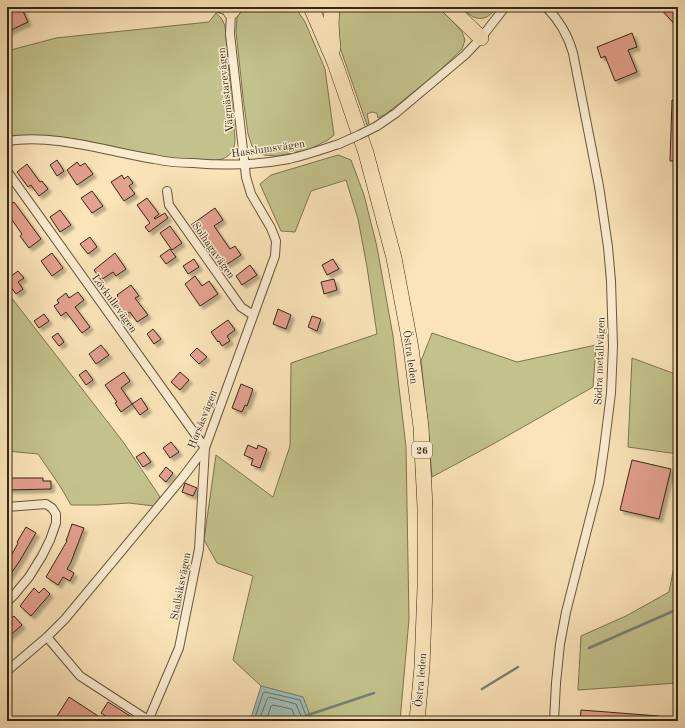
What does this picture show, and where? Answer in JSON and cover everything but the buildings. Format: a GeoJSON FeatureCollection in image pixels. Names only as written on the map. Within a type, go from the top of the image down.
{"type":"FeatureCollection","features":[{"type":"Feature","properties":{"kind":"highway"},"geometry":{"type":"LineString","coordinates":[[333,7],[331,14],[331,26],[335,63]]}},
{"type":"Feature","properties":{"kind":"highway"},"geometry":{"type":"LineString","coordinates":[[449,7],[481,38]]}},
{"type":"Feature","properties":{"kind":"highway","name":"Östra leden"},"geometry":{"type":"LineString","coordinates":[[310,10],[335,63],[366,153],[394,258],[412,356],[420,427],[425,507],[423,660],[417,721]]}},
{"type":"Feature","properties":{"kind":"street"},"geometry":{"type":"LineString","coordinates":[[216,7],[232,9]]}},
{"type":"Feature","properties":{"kind":"street","name":"Hasslumsvägen"},"geometry":{"type":"LineString","coordinates":[[7,141],[16,139],[64,141],[154,160],[182,163],[244,165],[289,159],[339,144],[377,126],[468,58],[481,38],[505,7]]}},
{"type":"Feature","properties":{"kind":"street","name":"Södra metallvägen"},"geometry":{"type":"LineString","coordinates":[[546,7],[567,34],[573,53],[599,186],[608,247],[611,281],[613,346],[611,393],[600,476],[560,644],[554,721]]}},
{"type":"Feature","properties":{"kind":"street","name":"Vägmästarevägen"},"geometry":{"type":"LineString","coordinates":[[232,9],[230,34],[244,165]]}},
{"type":"Feature","properties":{"kind":"street","name":"Horsåsvägen"},"geometry":{"type":"LineString","coordinates":[[7,671],[47,637],[65,619],[183,477],[205,448],[275,256],[276,241],[271,228],[251,194],[244,165]]}},
{"type":"Feature","properties":{"kind":"street","name":"Lövkullevägen"},"geometry":{"type":"LineString","coordinates":[[7,171],[205,448]]}},
{"type":"Feature","properties":{"kind":"street","name":"Solhagavägen"},"geometry":{"type":"LineString","coordinates":[[167,191],[170,205],[174,211],[241,307],[253,315]]}},
{"type":"Feature","properties":{"kind":"street","name":"Stallsiksvägen"},"geometry":{"type":"LineString","coordinates":[[148,721],[179,648],[199,549],[205,448]]}},
{"type":"Feature","properties":{"kind":"street"},"geometry":{"type":"LineString","coordinates":[[7,507],[46,504],[52,508],[56,514],[56,522],[50,540],[42,556],[29,577],[7,602]]}},
{"type":"Feature","properties":{"kind":"street"},"geometry":{"type":"LineString","coordinates":[[47,637],[80,676],[148,721]]}},
{"type":"Feature","properties":{"kind":"shaded area"},"geometry":{"type":"Polygon","coordinates":[[[242,7],[295,7],[305,22],[325,69],[334,135],[328,140],[308,150],[276,156],[264,155],[252,146],[248,134],[236,31],[237,18],[242,7]]]}},
{"type":"Feature","properties":{"kind":"shaded area"},"geometry":{"type":"Polygon","coordinates":[[[337,7],[441,7],[462,32],[465,40],[462,49],[436,74],[386,114],[378,118],[377,113],[372,112],[367,114],[369,123],[367,125],[336,36],[337,7]]]}},
{"type":"Feature","properties":{"kind":"shaded area"},"geometry":{"type":"Polygon","coordinates":[[[460,7],[491,10],[493,12],[480,19],[472,16],[460,7]]]}},
{"type":"Feature","properties":{"kind":"shaded area"},"geometry":{"type":"Polygon","coordinates":[[[216,13],[222,19],[225,26],[235,138],[233,151],[226,157],[214,160],[188,160],[151,155],[66,138],[31,135],[7,136],[7,51],[56,38],[209,22],[216,13]]]}},
{"type":"Feature","properties":{"kind":"shaded area"},"geometry":{"type":"Polygon","coordinates":[[[338,155],[351,160],[364,195],[377,247],[393,336],[406,447],[409,619],[400,721],[312,721],[303,697],[261,686],[233,660],[253,576],[217,563],[204,540],[216,455],[273,497],[290,446],[291,363],[377,334],[358,219],[346,180],[311,191],[295,232],[281,231],[260,184],[271,175],[338,155]]]}},
{"type":"Feature","properties":{"kind":"shaded area"},"geometry":{"type":"Polygon","coordinates":[[[7,292],[124,443],[160,497],[154,506],[129,503],[71,505],[38,454],[7,451],[7,292]]]}},
{"type":"Feature","properties":{"kind":"shaded area"},"geometry":{"type":"Polygon","coordinates":[[[432,333],[517,362],[596,345],[593,387],[432,477],[421,361],[432,333]]]}},
{"type":"Feature","properties":{"kind":"shaded area"},"geometry":{"type":"Polygon","coordinates":[[[632,358],[678,375],[678,454],[628,447],[632,358]]]}},
{"type":"Feature","properties":{"kind":"shaded area"},"geometry":{"type":"Polygon","coordinates":[[[678,546],[678,683],[578,690],[581,636],[626,616],[669,592],[678,546]]]}},
{"type":"Feature","properties":{"kind":"water"},"geometry":{"type":"Polygon","coordinates":[[[261,686],[303,697],[312,721],[250,721],[261,686]]]}},
{"type":"Feature","properties":{"kind":"waterway"},"geometry":{"type":"LineString","coordinates":[[589,648],[678,609]]}},
{"type":"Feature","properties":{"kind":"waterway"},"geometry":{"type":"LineString","coordinates":[[482,689],[518,667]]}},
{"type":"Feature","properties":{"kind":"waterway"},"geometry":{"type":"LineString","coordinates":[[308,715],[374,693]]}}]}
